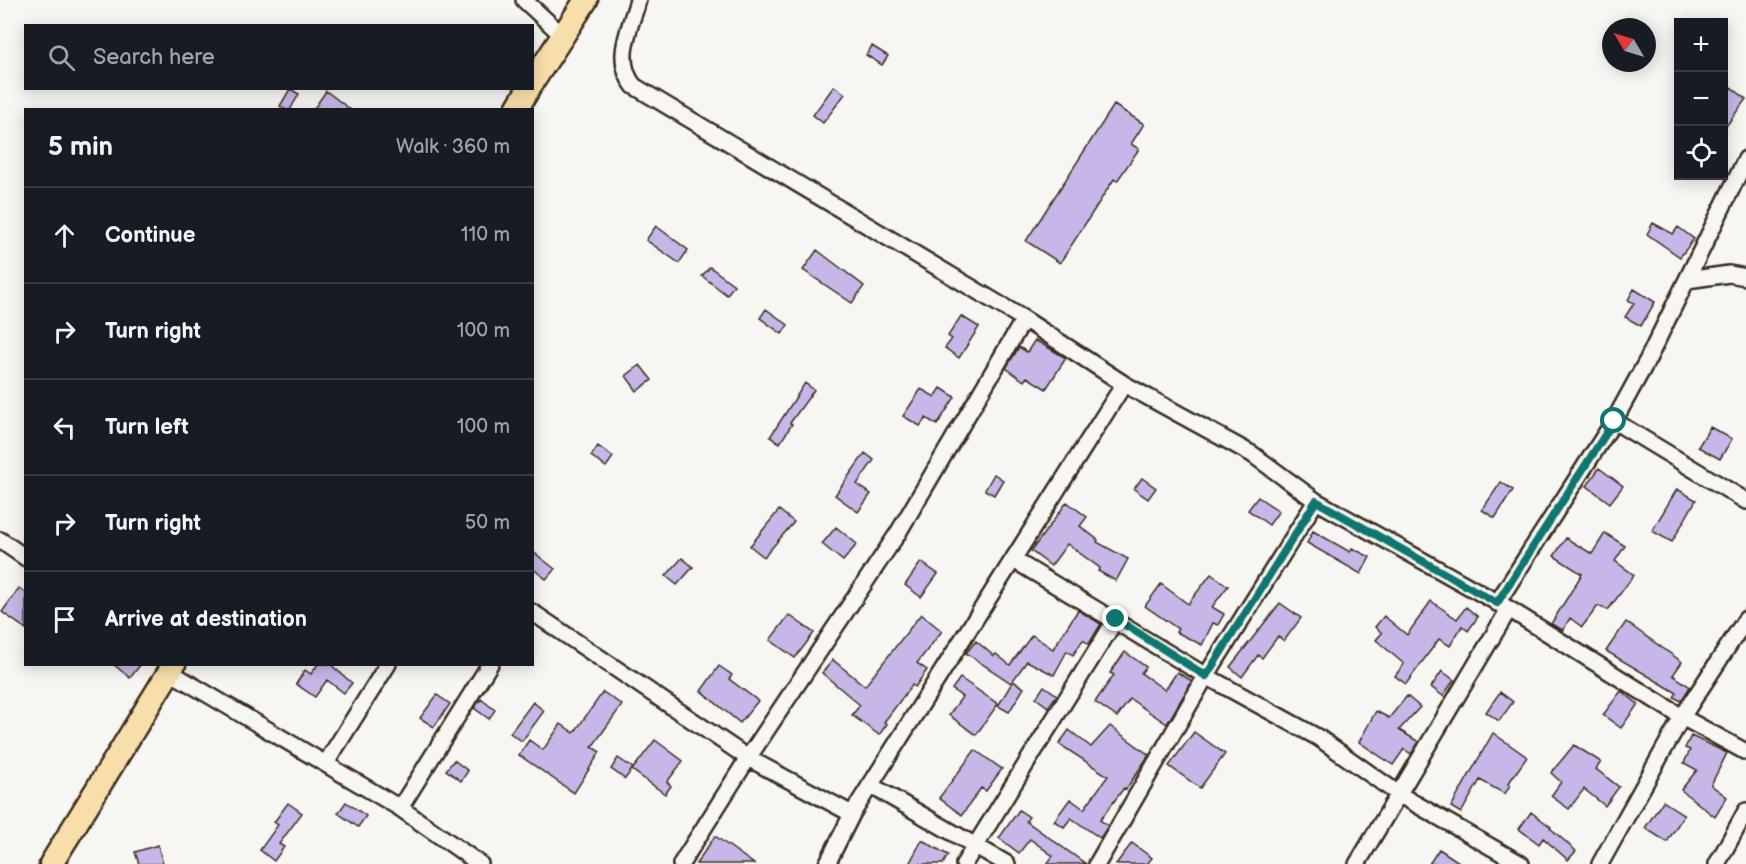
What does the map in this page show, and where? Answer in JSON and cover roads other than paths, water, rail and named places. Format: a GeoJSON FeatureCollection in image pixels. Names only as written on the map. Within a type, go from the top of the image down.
{"type":"FeatureCollection","features":[{"type":"Feature","properties":{"kind":"main road"},"geometry":{"type":"LineString","coordinates":[[534,80],[586,0]]}},
{"type":"Feature","properties":{"kind":"main road"},"geometry":{"type":"LineString","coordinates":[[517,108],[528,90]]}},
{"type":"Feature","properties":{"kind":"main road"},"geometry":{"type":"LineString","coordinates":[[51,864],[172,668]]}},
{"type":"Feature","properties":{"kind":"street"},"geometry":{"type":"LineString","coordinates":[[525,0],[562,35]]}},
{"type":"Feature","properties":{"kind":"street"},"geometry":{"type":"LineString","coordinates":[[638,0],[624,53],[625,75],[634,86],[1024,319],[1124,384],[1252,454],[1316,501],[1503,606],[1682,717],[1746,752]]}},
{"type":"Feature","properties":{"kind":"street"},"geometry":{"type":"LineString","coordinates":[[1357,864],[1400,795],[1503,606],[1614,421],[1746,159]]}},
{"type":"Feature","properties":{"kind":"street"},"geometry":{"type":"LineString","coordinates":[[1687,280],[1729,274],[1746,277]]}},
{"type":"Feature","properties":{"kind":"street"},"geometry":{"type":"LineString","coordinates":[[681,864],[748,758],[898,533],[1024,319]]}},
{"type":"Feature","properties":{"kind":"street"},"geometry":{"type":"LineString","coordinates":[[827,864],[852,814],[1124,384]]}},
{"type":"Feature","properties":{"kind":"street"},"geometry":{"type":"LineString","coordinates":[[1614,421],[1746,501]]}},
{"type":"Feature","properties":{"kind":"street"},"geometry":{"type":"LineString","coordinates":[[1097,864],[1206,676],[1316,501]]}},
{"type":"Feature","properties":{"kind":"street"},"geometry":{"type":"LineString","coordinates":[[0,540],[24,557]]}},
{"type":"Feature","properties":{"kind":"street"},"geometry":{"type":"LineString","coordinates":[[1014,560],[1116,619],[1206,676],[1319,738],[1400,795],[1521,864]]}},
{"type":"Feature","properties":{"kind":"street"},"geometry":{"type":"LineString","coordinates":[[534,613],[748,758],[852,814]]}},
{"type":"Feature","properties":{"kind":"street"},"geometry":{"type":"LineString","coordinates":[[964,864],[1116,619]]}},
{"type":"Feature","properties":{"kind":"street"},"geometry":{"type":"LineString","coordinates":[[1600,864],[1682,717],[1746,619]]}},
{"type":"Feature","properties":{"kind":"street"},"geometry":{"type":"LineString","coordinates":[[326,763],[387,666]]}},
{"type":"Feature","properties":{"kind":"street"},"geometry":{"type":"LineString","coordinates":[[400,808],[489,666]]}},
{"type":"Feature","properties":{"kind":"street"},"geometry":{"type":"LineString","coordinates":[[172,668],[400,808],[458,859],[480,864]]}},
{"type":"Feature","properties":{"kind":"street"},"geometry":{"type":"LineString","coordinates":[[870,785],[976,844],[1007,864]]}},
{"type":"Feature","properties":{"kind":"street"},"geometry":{"type":"LineString","coordinates":[[1717,864],[1746,811]]}}]}
